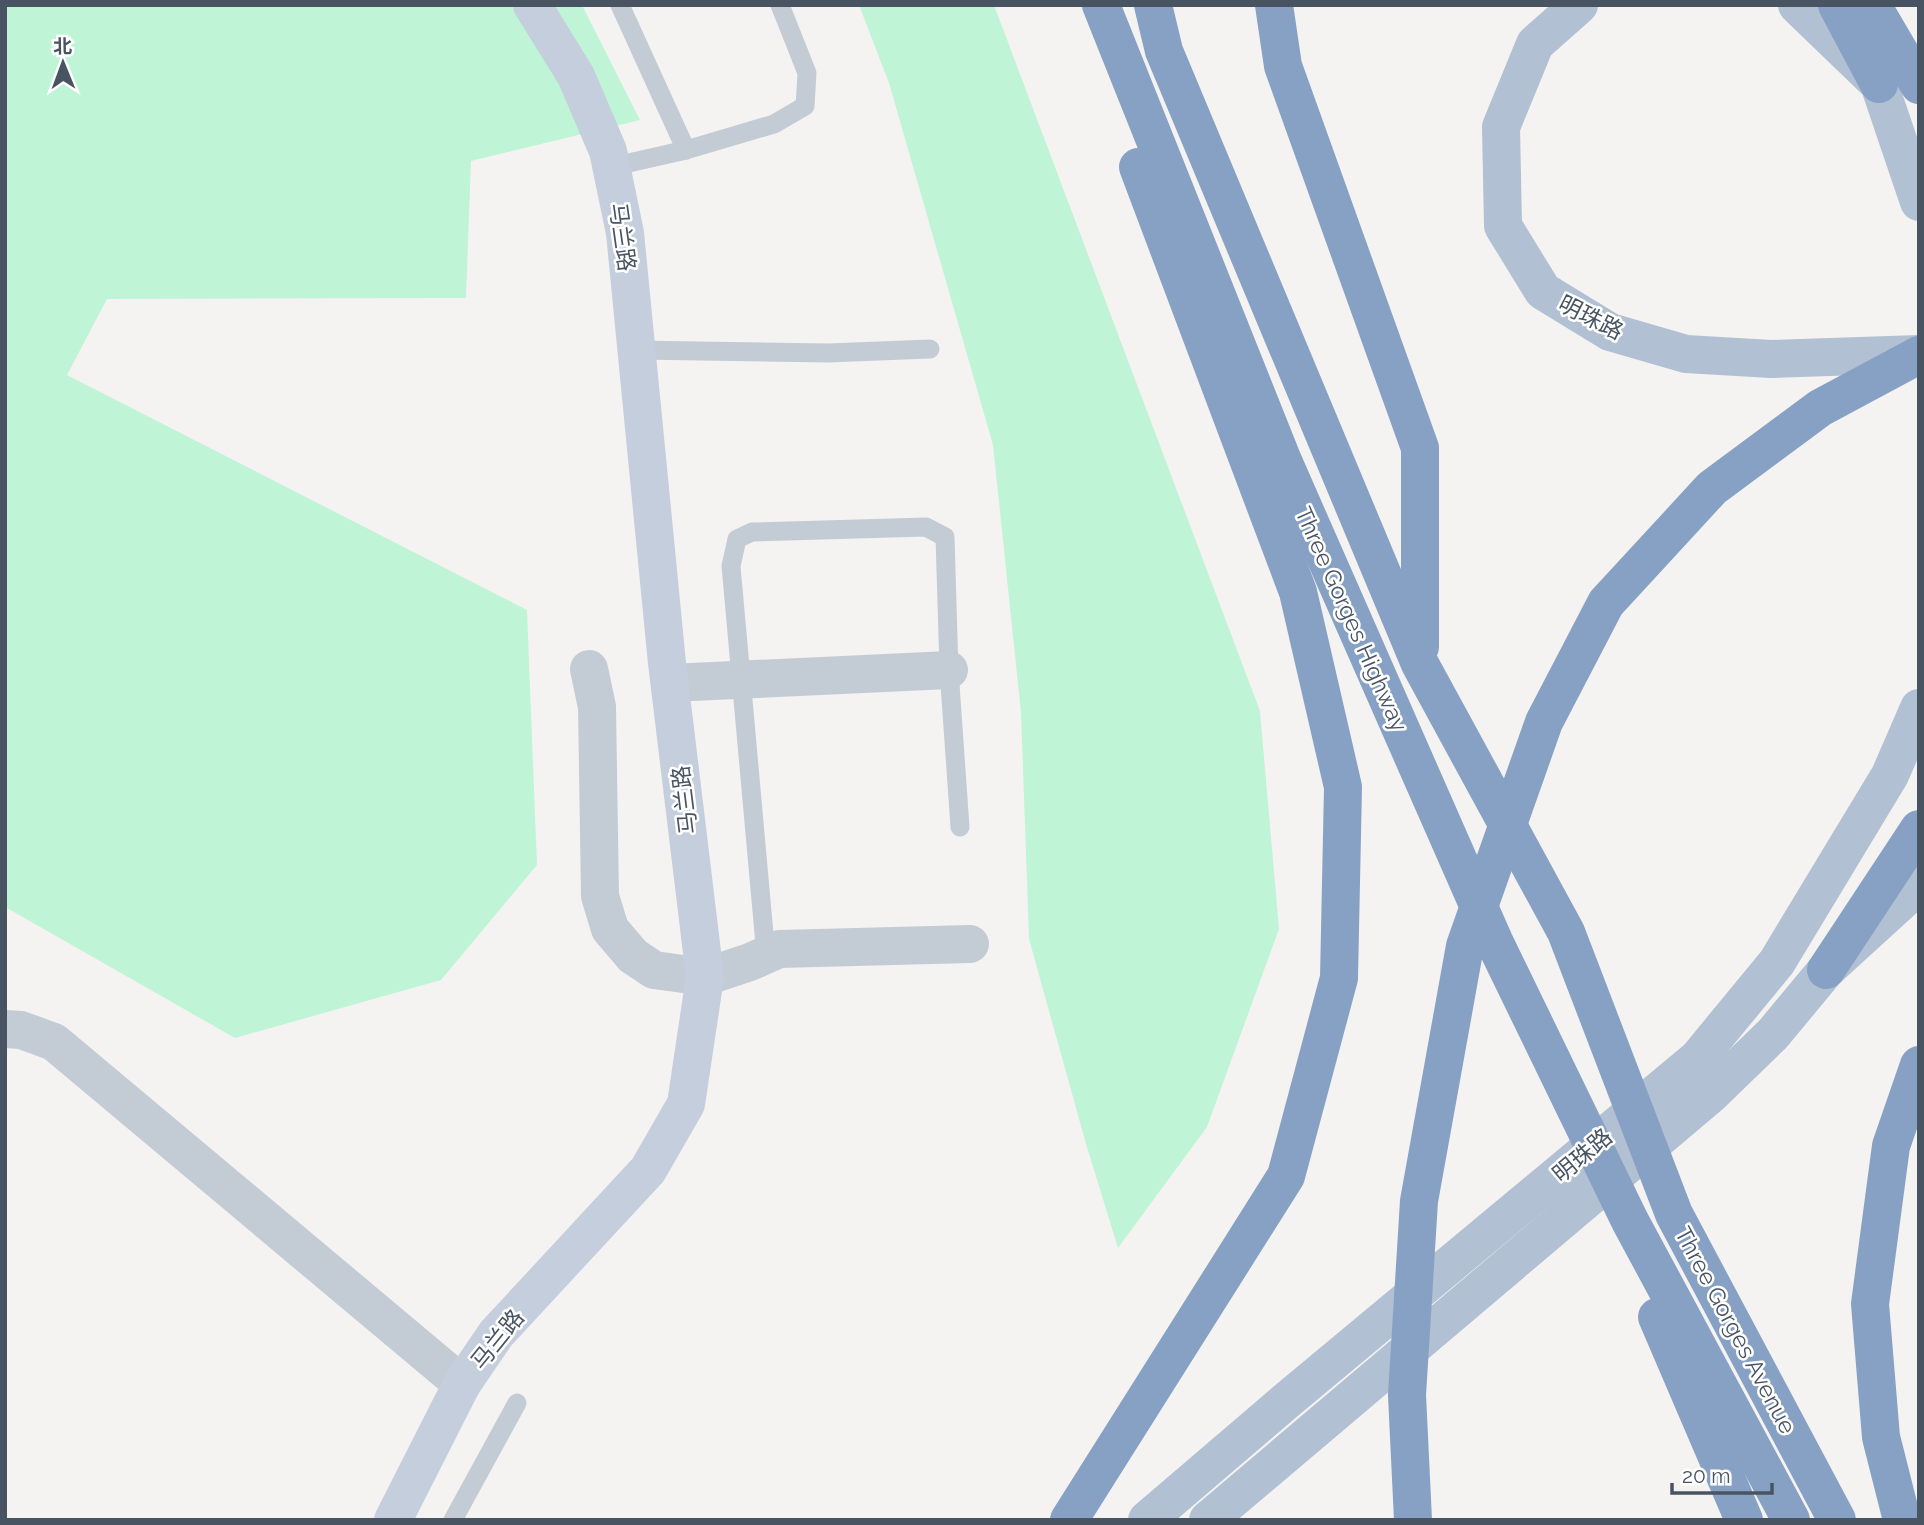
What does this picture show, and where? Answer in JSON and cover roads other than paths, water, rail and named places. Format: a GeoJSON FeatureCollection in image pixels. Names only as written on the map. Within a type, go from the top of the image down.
{"type":"FeatureCollection","features":[{"type":"Feature","properties":{"kind":"highway"},"geometry":{"type":"LineString","coordinates":[[1069,1520],[1286,1177],[1339,978],[1343,787],[1298,592],[1075,5]]}},
{"type":"Feature","properties":{"kind":"highway","name":"Three Gorges Highway"},"geometry":{"type":"LineString","coordinates":[[1101,5],[1283,461],[1494,941],[1630,1221]]}},
{"type":"Feature","properties":{"kind":"highway","name":"Three Gorges Highway"},"geometry":{"type":"LineString","coordinates":[[1153,5],[1164,51],[1420,664],[1566,932],[1674,1214]]}},
{"type":"Feature","properties":{"kind":"highway"},"geometry":{"type":"LineString","coordinates":[[1274,5],[1283,66],[1420,448],[1420,664]]}},
{"type":"Feature","properties":{"kind":"highway"},"geometry":{"type":"LineString","coordinates":[[1837,5],[1879,84]]}},
{"type":"Feature","properties":{"kind":"highway"},"geometry":{"type":"LineString","coordinates":[[1872,5],[1919,85]]}},
{"type":"Feature","properties":{"kind":"highway"},"geometry":{"type":"LineString","coordinates":[[1413,1520],[1406,1395],[1419,1201],[1465,946],[1544,722],[1606,603],[1712,488],[1820,408],[1919,355]]}},
{"type":"Feature","properties":{"kind":"highway"},"geometry":{"type":"LineString","coordinates":[[1826,970],[1919,829]]}},
{"type":"Feature","properties":{"kind":"highway"},"geometry":{"type":"LineString","coordinates":[[1902,1520],[1881,1437],[1870,1304],[1891,1146],[1919,1065]]}},
{"type":"Feature","properties":{"kind":"highway","name":"Three Gorges Avenue"},"geometry":{"type":"LineString","coordinates":[[1674,1214],[1837,1520]]}},
{"type":"Feature","properties":{"kind":"highway"},"geometry":{"type":"LineString","coordinates":[[1630,1221],[1645,1289],[1744,1520]]}},
{"type":"Feature","properties":{"kind":"highway","name":"Three Gorges Avenue"},"geometry":{"type":"LineString","coordinates":[[1630,1221],[1791,1520]]}},
{"type":"Feature","properties":{"kind":"main road","name":"明珠路"},"geometry":{"type":"LineString","coordinates":[[1579,5],[1535,44],[1502,127],[1503,226],[1543,291],[1610,332],[1686,354],[1771,359],[1919,355]]}},
{"type":"Feature","properties":{"kind":"main road"},"geometry":{"type":"LineString","coordinates":[[1797,5],[1879,84],[1919,202]]}},
{"type":"Feature","properties":{"kind":"main road","name":"明珠路"},"geometry":{"type":"LineString","coordinates":[[1147,1520],[1698,1058],[1777,962],[1890,775],[1919,708]]}},
{"type":"Feature","properties":{"kind":"main road","name":"明珠路"},"geometry":{"type":"LineString","coordinates":[[1208,1520],[1710,1095],[1773,1034],[1826,970],[1919,886]]}},
{"type":"Feature","properties":{"kind":"street","name":"马兰路"},"geometry":{"type":"LineString","coordinates":[[393,1520],[462,1384],[496,1334],[648,1170],[685,1104],[705,977],[670,683],[625,233],[608,151],[576,75],[532,5]]}},
{"type":"Feature","properties":{"kind":"street"},"geometry":{"type":"LineString","coordinates":[[589,669],[597,707],[600,896],[610,929],[633,956],[654,970],[705,977],[779,949],[970,944]]}},
{"type":"Feature","properties":{"kind":"street"},"geometry":{"type":"LineString","coordinates":[[670,683],[949,670]]}},
{"type":"Feature","properties":{"kind":"street"},"geometry":{"type":"LineString","coordinates":[[5,1029],[21,1030],[54,1042],[462,1384]]}},
{"type":"Feature","properties":{"kind":"lane"},"geometry":{"type":"LineString","coordinates":[[620,5],[686,150]]}},
{"type":"Feature","properties":{"kind":"lane"},"geometry":{"type":"LineString","coordinates":[[611,167],[686,150],[774,124],[805,106],[807,73],[780,5]]}},
{"type":"Feature","properties":{"kind":"lane"},"geometry":{"type":"LineString","coordinates":[[636,350],[828,353],[930,349]]}},
{"type":"Feature","properties":{"kind":"lane"},"geometry":{"type":"LineString","coordinates":[[765,956],[743,679],[731,566],[737,539],[752,532],[926,527],[945,537],[949,670],[960,827]]}},
{"type":"Feature","properties":{"kind":"lane"},"geometry":{"type":"LineString","coordinates":[[453,1520],[517,1403]]}}]}
